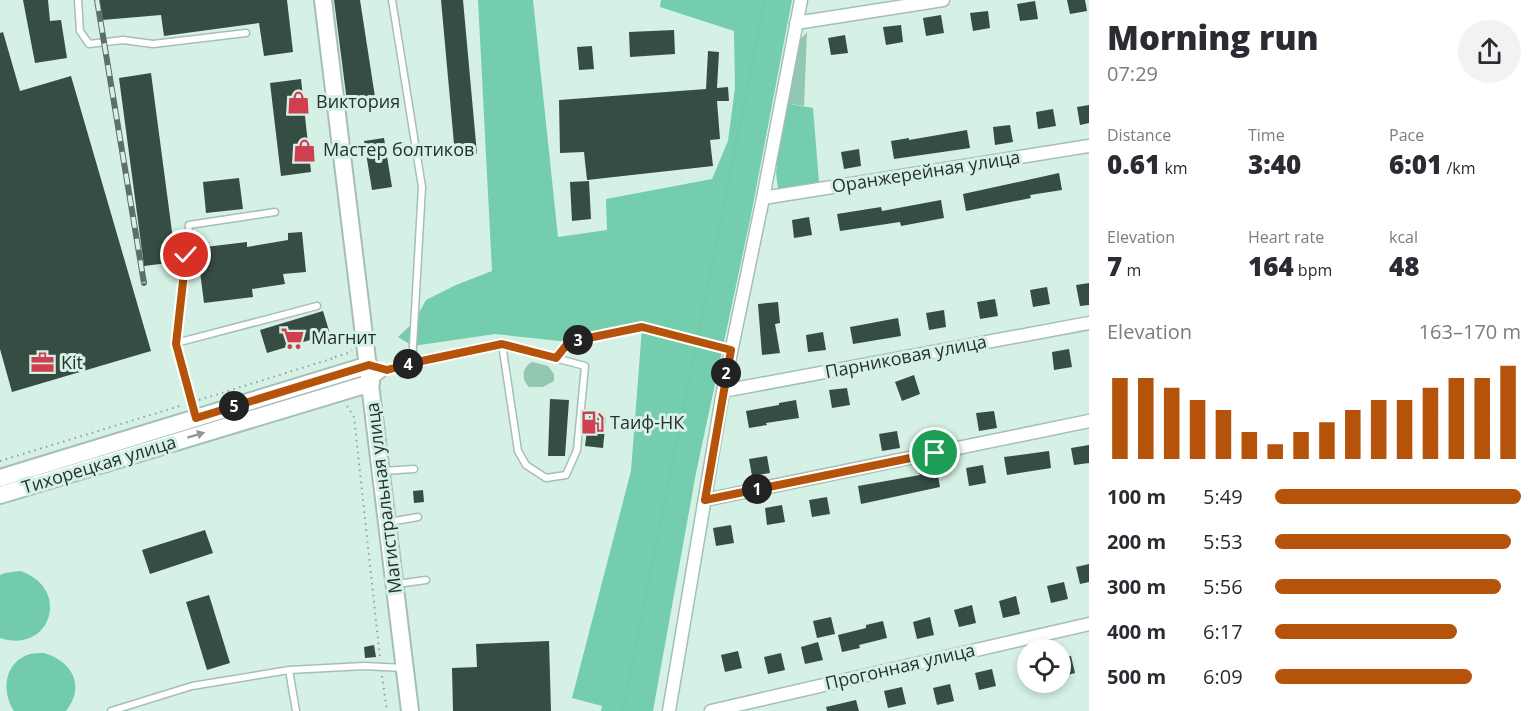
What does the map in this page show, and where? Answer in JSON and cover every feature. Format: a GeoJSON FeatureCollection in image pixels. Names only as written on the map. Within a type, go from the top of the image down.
{"type":"FeatureCollection","features":[{"type":"Feature","properties":{"kind":"main road","name":"Магистральная улица"},"geometry":{"type":"LineString","coordinates":[[323,0],[410,711]]}},
{"type":"Feature","properties":{"kind":"main road","name":"Тихорецкая улица"},"geometry":{"type":"LineString","coordinates":[[0,478],[194,410],[369,365]]}},
{"type":"Feature","properties":{"kind":"main road","name":"Тихорецкая улица"},"geometry":{"type":"LineString","coordinates":[[0,495],[371,383]]}},
{"type":"Feature","properties":{"kind":"street"},"geometry":{"type":"LineString","coordinates":[[669,711],[723,391],[764,198],[801,0]]}},
{"type":"Feature","properties":{"kind":"street"},"geometry":{"type":"LineString","coordinates":[[796,23],[943,0]]}},
{"type":"Feature","properties":{"kind":"street","name":"Оранжерейная улица"},"geometry":{"type":"LineString","coordinates":[[764,198],[1089,146]]}},
{"type":"Feature","properties":{"kind":"street","name":"Парниковая улица"},"geometry":{"type":"LineString","coordinates":[[723,391],[1089,323]]}},
{"type":"Feature","properties":{"kind":"street"},"geometry":{"type":"LineString","coordinates":[[705,500],[1089,421]]}},
{"type":"Feature","properties":{"kind":"street","name":"Прогонная улица"},"geometry":{"type":"LineString","coordinates":[[711,711],[1089,624]]}},
{"type":"Feature","properties":{"kind":"lane"},"geometry":{"type":"LineString","coordinates":[[78,0],[80,31],[89,44],[123,40],[153,44],[246,33]]}},
{"type":"Feature","properties":{"kind":"lane"},"geometry":{"type":"LineString","coordinates":[[392,0],[422,187],[412,363]]}},
{"type":"Feature","properties":{"kind":"lane"},"geometry":{"type":"LineString","coordinates":[[194,410],[176,344],[189,225],[275,212]]}},
{"type":"Feature","properties":{"kind":"lane"},"geometry":{"type":"LineString","coordinates":[[176,344],[317,306]]}},
{"type":"Feature","properties":{"kind":"lane"},"geometry":{"type":"LineString","coordinates":[[371,383],[387,370],[502,344],[585,366],[577,450],[566,475],[546,478],[526,465],[518,451],[502,344]]}},
{"type":"Feature","properties":{"kind":"lane"},"geometry":{"type":"LineString","coordinates":[[369,365],[387,370]]}},
{"type":"Feature","properties":{"kind":"lane"},"geometry":{"type":"LineString","coordinates":[[381,472],[414,469]]}},
{"type":"Feature","properties":{"kind":"lane"},"geometry":{"type":"LineString","coordinates":[[386,522],[418,517]]}},
{"type":"Feature","properties":{"kind":"lane"},"geometry":{"type":"LineString","coordinates":[[394,584],[426,580]]}},
{"type":"Feature","properties":{"kind":"lane"},"geometry":{"type":"LineString","coordinates":[[111,711],[192,686],[290,670],[364,666],[405,668]]}},
{"type":"Feature","properties":{"kind":"lane"},"geometry":{"type":"LineString","coordinates":[[290,670],[296,711]]}},
{"type":"Feature","properties":{"kind":"path"},"geometry":{"type":"LineString","coordinates":[[556,358],[569,342],[642,327],[731,350]]}},
{"type":"Feature","properties":{"kind":"path"},"geometry":{"type":"LineString","coordinates":[[0,461],[194,410],[348,353],[353,345]]}},
{"type":"Feature","properties":{"kind":"path"},"geometry":{"type":"LineString","coordinates":[[334,358],[337,366]]}},
{"type":"Feature","properties":{"kind":"path"},"geometry":{"type":"LineString","coordinates":[[346,403],[354,417],[387,711]]}},
{"type":"Feature","properties":{"kind":"shaded area"},"geometry":{"type":"Polygon","coordinates":[[[478,0],[533,0],[558,237],[607,230],[606,199],[712,179],[728,141],[735,88],[734,31],[660,7],[661,0],[792,0],[750,220],[696,473],[653,711],[601,711],[602,706],[572,698],[631,471],[642,328],[569,342],[495,334],[413,346],[398,337],[414,322],[426,300],[492,271],[478,0]]]}},
{"type":"Feature","properties":{"kind":"shaded area"},"geometry":{"type":"Polygon","coordinates":[[[807,32],[804,106],[784,103],[796,44],[807,32]]]}},
{"type":"Feature","properties":{"kind":"shaded area"},"geometry":{"type":"Polygon","coordinates":[[[784,103],[813,108],[819,182],[778,189],[776,173],[784,103]]]}},
{"type":"Feature","properties":{"kind":"shaded area"},"geometry":{"type":"Polygon","coordinates":[[[532,362],[548,366],[554,374],[554,381],[543,387],[529,387],[524,374],[526,367],[532,362]]]}},
{"type":"Feature","properties":{"kind":"shaded area"},"geometry":{"type":"Polygon","coordinates":[[[20,571],[36,579],[46,591],[50,604],[49,617],[42,629],[32,637],[18,641],[0,638],[0,575],[20,571]]]}},
{"type":"Feature","properties":{"kind":"shaded area"},"geometry":{"type":"Polygon","coordinates":[[[44,653],[69,668],[75,684],[72,702],[66,711],[14,711],[6,686],[10,670],[21,658],[30,654],[44,653]]]}},
{"type":"Feature","properties":{"kind":"building"},"geometry":{"type":"Polygon","coordinates":[[[23,0],[48,0],[50,21],[61,20],[67,58],[35,63],[23,0]]]}},
{"type":"Feature","properties":{"kind":"building"},"geometry":{"type":"Polygon","coordinates":[[[99,0],[287,0],[293,52],[264,56],[259,23],[164,36],[161,15],[102,20],[99,0]]]}},
{"type":"Feature","properties":{"kind":"building"},"geometry":{"type":"Polygon","coordinates":[[[334,0],[360,0],[375,97],[347,102],[334,0]]]}},
{"type":"Feature","properties":{"kind":"building"},"geometry":{"type":"Polygon","coordinates":[[[441,0],[463,0],[477,154],[455,155],[441,0]]]}},
{"type":"Feature","properties":{"kind":"building"},"geometry":{"type":"Polygon","coordinates":[[[1067,0],[1085,0],[1087,11],[1070,14],[1067,0]]]}},
{"type":"Feature","properties":{"kind":"building"},"geometry":{"type":"Polygon","coordinates":[[[1035,1],[1038,19],[1020,21],[1017,4],[1035,1]]]}},
{"type":"Feature","properties":{"kind":"building"},"geometry":{"type":"Polygon","coordinates":[[[988,11],[990,28],[973,31],[970,13],[988,11]]]}},
{"type":"Feature","properties":{"kind":"building"},"geometry":{"type":"Polygon","coordinates":[[[941,15],[944,33],[926,36],[923,18],[941,15]]]}},
{"type":"Feature","properties":{"kind":"building"},"geometry":{"type":"Polygon","coordinates":[[[901,25],[903,42],[886,45],[883,27],[901,25]]]}},
{"type":"Feature","properties":{"kind":"building"},"geometry":{"type":"Polygon","coordinates":[[[674,30],[675,54],[630,57],[629,32],[674,30]]]}},
{"type":"Feature","properties":{"kind":"building"},"geometry":{"type":"Polygon","coordinates":[[[3,32],[20,91],[71,76],[151,351],[12,392],[0,349],[0,33],[3,32]]]}},
{"type":"Feature","properties":{"kind":"building"},"geometry":{"type":"Polygon","coordinates":[[[845,35],[848,53],[831,55],[828,38],[845,35]]]}},
{"type":"Feature","properties":{"kind":"building"},"geometry":{"type":"Polygon","coordinates":[[[592,46],[594,69],[579,70],[577,47],[592,46]]]}},
{"type":"Feature","properties":{"kind":"building"},"geometry":{"type":"Polygon","coordinates":[[[708,51],[719,52],[717,88],[728,87],[729,101],[717,101],[720,139],[710,140],[713,166],[587,180],[584,152],[560,153],[559,100],[706,89],[708,51]]]}},
{"type":"Feature","properties":{"kind":"building"},"geometry":{"type":"Polygon","coordinates":[[[151,73],[176,262],[144,266],[119,78],[151,73]]]}},
{"type":"Feature","properties":{"kind":"building"},"geometry":{"type":"Polygon","coordinates":[[[301,79],[311,172],[281,176],[270,83],[301,79]]]}},
{"type":"Feature","properties":{"kind":"building"},"geometry":{"type":"Polygon","coordinates":[[[1089,105],[1089,123],[1080,125],[1077,107],[1089,105]]]}},
{"type":"Feature","properties":{"kind":"building"},"geometry":{"type":"Polygon","coordinates":[[[1053,109],[1056,126],[1038,129],[1036,112],[1053,109]]]}},
{"type":"Feature","properties":{"kind":"building"},"geometry":{"type":"Polygon","coordinates":[[[1010,125],[1013,142],[995,145],[993,127],[1010,125]]]}},
{"type":"Feature","properties":{"kind":"building"},"geometry":{"type":"Polygon","coordinates":[[[967,130],[970,148],[894,159],[891,141],[967,130]]]}},
{"type":"Feature","properties":{"kind":"building"},"geometry":{"type":"Polygon","coordinates":[[[384,138],[392,187],[372,190],[364,141],[384,138]]]}},
{"type":"Feature","properties":{"kind":"building"},"geometry":{"type":"Polygon","coordinates":[[[859,149],[861,166],[844,169],[841,152],[859,149]]]}},
{"type":"Feature","properties":{"kind":"building"},"geometry":{"type":"Polygon","coordinates":[[[1059,173],[1062,190],[1030,195],[1031,198],[966,211],[963,194],[1059,173]]]}},
{"type":"Feature","properties":{"kind":"building"},"geometry":{"type":"Polygon","coordinates":[[[239,178],[243,209],[206,213],[203,182],[239,178]]]}},
{"type":"Feature","properties":{"kind":"building"},"geometry":{"type":"Polygon","coordinates":[[[589,181],[591,219],[572,221],[570,182],[589,181]]]}},
{"type":"Feature","properties":{"kind":"building"},"geometry":{"type":"Polygon","coordinates":[[[941,200],[944,218],[901,226],[900,222],[840,231],[837,214],[881,207],[882,211],[941,200]]]}},
{"type":"Feature","properties":{"kind":"building"},"geometry":{"type":"Polygon","coordinates":[[[809,217],[812,235],[794,238],[792,220],[809,217]]]}},
{"type":"Feature","properties":{"kind":"building"},"geometry":{"type":"Polygon","coordinates":[[[302,232],[306,272],[283,274],[285,284],[252,289],[253,297],[204,303],[197,248],[247,242],[247,247],[288,240],[288,233],[302,232]]]}},
{"type":"Feature","properties":{"kind":"building"},"geometry":{"type":"Polygon","coordinates":[[[1089,283],[1089,305],[1080,306],[1076,285],[1089,283]]]}},
{"type":"Feature","properties":{"kind":"building"},"geometry":{"type":"Polygon","coordinates":[[[1047,287],[1050,304],[1033,307],[1030,290],[1047,287]]]}},
{"type":"Feature","properties":{"kind":"building"},"geometry":{"type":"Polygon","coordinates":[[[995,299],[998,316],[980,319],[977,302],[995,299]]]}},
{"type":"Feature","properties":{"kind":"building"},"geometry":{"type":"Polygon","coordinates":[[[778,302],[780,323],[775,324],[780,353],[762,355],[758,304],[778,302]]]}},
{"type":"Feature","properties":{"kind":"building"},"geometry":{"type":"Polygon","coordinates":[[[944,310],[946,327],[929,330],[926,313],[944,310]]]}},
{"type":"Feature","properties":{"kind":"building"},"geometry":{"type":"Polygon","coordinates":[[[323,311],[330,334],[267,353],[260,330],[323,311]]]}},
{"type":"Feature","properties":{"kind":"building"},"geometry":{"type":"Polygon","coordinates":[[[898,318],[901,336],[853,344],[850,327],[898,318]]]}},
{"type":"Feature","properties":{"kind":"building"},"geometry":{"type":"Polygon","coordinates":[[[823,332],[826,350],[808,352],[806,335],[823,332]]]}},
{"type":"Feature","properties":{"kind":"building"},"geometry":{"type":"Polygon","coordinates":[[[1069,349],[1072,367],[1054,370],[1052,352],[1069,349]]]}},
{"type":"Feature","properties":{"kind":"building"},"geometry":{"type":"Polygon","coordinates":[[[914,375],[920,394],[902,401],[895,382],[914,375]]]}},
{"type":"Feature","properties":{"kind":"building"},"geometry":{"type":"Polygon","coordinates":[[[847,388],[850,405],[832,408],[829,390],[847,388]]]}},
{"type":"Feature","properties":{"kind":"building"},"geometry":{"type":"Polygon","coordinates":[[[550,399],[569,400],[565,456],[548,456],[550,399]]]}},
{"type":"Feature","properties":{"kind":"building"},"geometry":{"type":"Polygon","coordinates":[[[796,400],[799,418],[749,428],[746,411],[796,400]]]}},
{"type":"Feature","properties":{"kind":"building"},"geometry":{"type":"Polygon","coordinates":[[[994,411],[997,428],[979,431],[976,413],[994,411]]]}},
{"type":"Feature","properties":{"kind":"building"},"geometry":{"type":"Polygon","coordinates":[[[589,416],[606,418],[603,448],[585,446],[589,416]]]}},
{"type":"Feature","properties":{"kind":"building"},"geometry":{"type":"Polygon","coordinates":[[[897,431],[900,448],[882,451],[879,434],[897,431]]]}},
{"type":"Feature","properties":{"kind":"building"},"geometry":{"type":"Polygon","coordinates":[[[1089,445],[1089,463],[1074,465],[1071,448],[1089,445]]]}},
{"type":"Feature","properties":{"kind":"building"},"geometry":{"type":"Polygon","coordinates":[[[1049,451],[1051,468],[1007,475],[1004,457],[1049,451]]]}},
{"type":"Feature","properties":{"kind":"building"},"geometry":{"type":"Polygon","coordinates":[[[767,456],[770,473],[752,476],[749,459],[767,456]]]}},
{"type":"Feature","properties":{"kind":"building"},"geometry":{"type":"Polygon","coordinates":[[[983,465],[986,483],[969,486],[966,468],[983,465]]]}},
{"type":"Feature","properties":{"kind":"building"},"geometry":{"type":"Polygon","coordinates":[[[937,470],[940,487],[861,504],[858,486],[937,470]]]}},
{"type":"Feature","properties":{"kind":"building"},"geometry":{"type":"Polygon","coordinates":[[[423,490],[424,502],[414,503],[413,491],[423,490]]]}},
{"type":"Feature","properties":{"kind":"building"},"geometry":{"type":"Polygon","coordinates":[[[827,497],[830,514],[812,517],[809,500],[827,497]]]}},
{"type":"Feature","properties":{"kind":"building"},"geometry":{"type":"Polygon","coordinates":[[[782,505],[785,522],[767,525],[765,508],[782,505]]]}},
{"type":"Feature","properties":{"kind":"building"},"geometry":{"type":"Polygon","coordinates":[[[731,525],[734,543],[716,546],[713,528],[731,525]]]}},
{"type":"Feature","properties":{"kind":"building"},"geometry":{"type":"Polygon","coordinates":[[[205,530],[213,553],[150,574],[142,550],[205,530]]]}},
{"type":"Feature","properties":{"kind":"building"},"geometry":{"type":"Polygon","coordinates":[[[1089,564],[1089,582],[1080,584],[1076,567],[1089,564]]]}},
{"type":"Feature","properties":{"kind":"building"},"geometry":{"type":"Polygon","coordinates":[[[1064,582],[1068,599],[1051,603],[1047,586],[1064,582]]]}},
{"type":"Feature","properties":{"kind":"building"},"geometry":{"type":"Polygon","coordinates":[[[209,595],[230,663],[207,670],[186,602],[209,595]]]}},
{"type":"Feature","properties":{"kind":"building"},"geometry":{"type":"Polygon","coordinates":[[[1016,596],[1020,614],[1003,618],[999,601],[1016,596]]]}},
{"type":"Feature","properties":{"kind":"building"},"geometry":{"type":"Polygon","coordinates":[[[972,605],[976,623],[959,627],[954,610],[972,605]]]}},
{"type":"Feature","properties":{"kind":"building"},"geometry":{"type":"Polygon","coordinates":[[[831,617],[835,634],[817,638],[813,621],[831,617]]]}},
{"type":"Feature","properties":{"kind":"building"},"geometry":{"type":"Polygon","coordinates":[[[930,617],[934,635],[917,639],[913,622],[930,617]]]}},
{"type":"Feature","properties":{"kind":"building"},"geometry":{"type":"Polygon","coordinates":[[[883,621],[887,638],[842,652],[838,635],[883,621]]]}},
{"type":"Feature","properties":{"kind":"building"},"geometry":{"type":"Polygon","coordinates":[[[549,641],[551,711],[453,711],[452,668],[477,667],[476,644],[549,641]]]}},
{"type":"Feature","properties":{"kind":"building"},"geometry":{"type":"Polygon","coordinates":[[[818,642],[823,660],[805,664],[801,647],[818,642]]]}},
{"type":"Feature","properties":{"kind":"building"},"geometry":{"type":"Polygon","coordinates":[[[374,645],[376,657],[365,658],[364,647],[374,645]]]}},
{"type":"Feature","properties":{"kind":"building"},"geometry":{"type":"Polygon","coordinates":[[[738,651],[742,668],[725,672],[721,655],[738,651]]]}},
{"type":"Feature","properties":{"kind":"building"},"geometry":{"type":"Polygon","coordinates":[[[781,653],[785,670],[768,674],[764,657],[781,653]]]}},
{"type":"Feature","properties":{"kind":"building"},"geometry":{"type":"Polygon","coordinates":[[[1071,656],[1075,673],[1071,674],[1071,656]]]}},
{"type":"Feature","properties":{"kind":"building"},"geometry":{"type":"Polygon","coordinates":[[[992,669],[996,686],[979,690],[975,673],[992,669]]]}},
{"type":"Feature","properties":{"kind":"building"},"geometry":{"type":"Polygon","coordinates":[[[950,684],[954,701],[937,705],[933,688],[950,684]]]}},
{"type":"Feature","properties":{"kind":"building"},"geometry":{"type":"Polygon","coordinates":[[[902,687],[906,704],[888,708],[884,691],[902,687]]]}},
{"type":"Feature","properties":{"kind":"building"},"geometry":{"type":"Polygon","coordinates":[[[856,700],[859,711],[827,711],[826,707],[856,700]]]}},
{"type":"Feature","properties":{"kind":"waterway"},"geometry":{"type":"LineString","coordinates":[[623,711],[765,0]]}},
{"type":"Feature","properties":{"kind":"railway"},"geometry":{"type":"LineString","coordinates":[[97,0],[144,283]]}},
{"type":"Feature","properties":{"kind":"place","name":"Виктория"},"geometry":{"type":"Point","coordinates":[298,102]}},
{"type":"Feature","properties":{"kind":"place","name":"Мастер болтиков"},"geometry":{"type":"Point","coordinates":[305,150]}},
{"type":"Feature","properties":{"kind":"place","name":"Магнит"},"geometry":{"type":"Point","coordinates":[293,338]}},
{"type":"Feature","properties":{"kind":"place","name":"Kit"},"geometry":{"type":"Point","coordinates":[43,363]}},
{"type":"Feature","properties":{"kind":"place","name":"Таиф-НК"},"geometry":{"type":"Point","coordinates":[592,423]}},
{"type":"Feature","properties":{"kind":"route"},"geometry":{"type":"LineString","coordinates":[[186,255],[176,344],[196,418],[369,365],[387,370],[502,344],[556,358],[569,342],[642,327],[731,350],[705,500],[935,453]]}}]}
